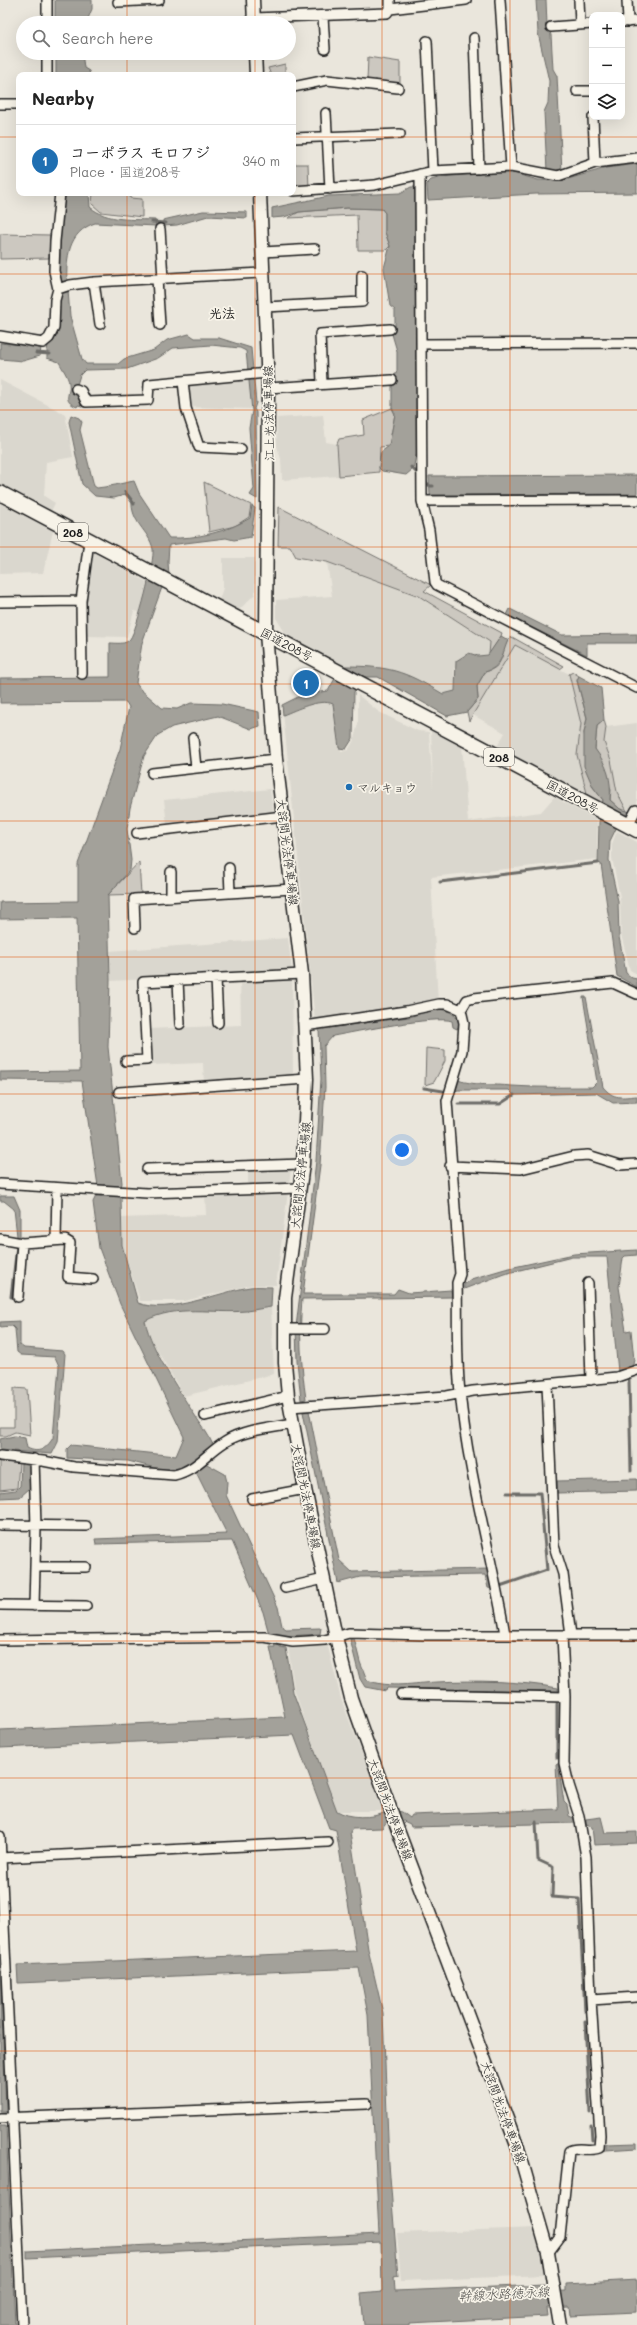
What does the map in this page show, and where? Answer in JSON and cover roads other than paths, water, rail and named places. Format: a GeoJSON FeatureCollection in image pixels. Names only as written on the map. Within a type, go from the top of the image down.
{"type":"FeatureCollection","features":[{"type":"Feature","properties":{"kind":"highway","name":"国道208号"},"geometry":{"type":"LineString","coordinates":[[0,494],[632,825]]}},
{"type":"Feature","properties":{"kind":"main road"},"geometry":{"type":"LineString","coordinates":[[253,0],[254,16]]}},
{"type":"Feature","properties":{"kind":"main road"},"geometry":{"type":"LineString","coordinates":[[255,60],[256,72]]}},
{"type":"Feature","properties":{"kind":"main road","name":"江上光法停車場線"},"geometry":{"type":"LineString","coordinates":[[260,196],[265,307],[263,374],[268,388],[266,633]]}},
{"type":"Feature","properties":{"kind":"main road","name":"大詫間光法停車場線"},"geometry":{"type":"LineString","coordinates":[[266,633],[276,759],[302,974],[307,1079],[303,1164],[285,1298],[293,1329],[289,1401],[305,1489],[336,1637],[351,1698],[399,1833],[518,2148],[548,2253],[560,2325]]}},
{"type":"Feature","properties":{"kind":"street"},"geometry":{"type":"LineString","coordinates":[[47,0],[47,16]]}},
{"type":"Feature","properties":{"kind":"street"},"geometry":{"type":"LineString","coordinates":[[118,2],[159,0]]}},
{"type":"Feature","properties":{"kind":"street"},"geometry":{"type":"LineString","coordinates":[[296,19],[387,13],[390,4],[466,0]]}},
{"type":"Feature","properties":{"kind":"street"},"geometry":{"type":"LineString","coordinates":[[500,0],[511,167]]}},
{"type":"Feature","properties":{"kind":"street"},"geometry":{"type":"LineString","coordinates":[[578,0],[580,25]]}},
{"type":"Feature","properties":{"kind":"street"},"geometry":{"type":"LineString","coordinates":[[627,0],[629,22]]}},
{"type":"Feature","properties":{"kind":"street"},"geometry":{"type":"LineString","coordinates":[[323,17],[325,49]]}},
{"type":"Feature","properties":{"kind":"street"},"geometry":{"type":"LineString","coordinates":[[551,26],[589,24]]}},
{"type":"Feature","properties":{"kind":"street"},"geometry":{"type":"LineString","coordinates":[[474,38],[479,169]]}},
{"type":"Feature","properties":{"kind":"street"},"geometry":{"type":"LineString","coordinates":[[427,41],[433,171]]}},
{"type":"Feature","properties":{"kind":"street"},"geometry":{"type":"LineString","coordinates":[[47,60],[47,72]]}},
{"type":"Feature","properties":{"kind":"street"},"geometry":{"type":"LineString","coordinates":[[296,86],[327,80],[398,88]]}},
{"type":"Feature","properties":{"kind":"street"},"geometry":{"type":"LineString","coordinates":[[578,91],[589,91]]}},
{"type":"Feature","properties":{"kind":"street"},"geometry":{"type":"LineString","coordinates":[[0,104],[16,104]]}},
{"type":"Feature","properties":{"kind":"street"},"geometry":{"type":"LineString","coordinates":[[326,113],[330,189]]}},
{"type":"Feature","properties":{"kind":"street"},"geometry":{"type":"LineString","coordinates":[[593,120],[595,163]]}},
{"type":"Feature","properties":{"kind":"street"},"geometry":{"type":"LineString","coordinates":[[296,138],[400,134]]}},
{"type":"Feature","properties":{"kind":"street"},"geometry":{"type":"LineString","coordinates":[[296,191],[375,184],[433,171],[511,167],[555,176],[595,163],[637,158]]}},
{"type":"Feature","properties":{"kind":"street"},"geometry":{"type":"LineString","coordinates":[[420,174],[422,501],[437,585],[637,688]]}},
{"type":"Feature","properties":{"kind":"street"},"geometry":{"type":"LineString","coordinates":[[0,336],[35,343],[43,343],[49,338],[54,328],[55,300],[58,289],[54,271],[60,196]]}},
{"type":"Feature","properties":{"kind":"street"},"geometry":{"type":"LineString","coordinates":[[160,229],[160,325]]}},
{"type":"Feature","properties":{"kind":"street"},"geometry":{"type":"LineString","coordinates":[[263,252],[315,249]]}},
{"type":"Feature","properties":{"kind":"street"},"geometry":{"type":"LineString","coordinates":[[58,289],[70,285],[94,282],[263,273]]}},
{"type":"Feature","properties":{"kind":"street"},"geometry":{"type":"LineString","coordinates":[[265,307],[362,302],[362,275]]}},
{"type":"Feature","properties":{"kind":"street"},"geometry":{"type":"LineString","coordinates":[[94,282],[100,324]]}},
{"type":"Feature","properties":{"kind":"street"},"geometry":{"type":"LineString","coordinates":[[322,383],[320,334],[390,329]]}},
{"type":"Feature","properties":{"kind":"street"},"geometry":{"type":"LineString","coordinates":[[422,344],[637,343]]}},
{"type":"Feature","properties":{"kind":"street"},"geometry":{"type":"LineString","coordinates":[[76,389],[81,391],[86,402],[148,400],[149,384],[263,374]]}},
{"type":"Feature","properties":{"kind":"street"},"geometry":{"type":"LineString","coordinates":[[268,388],[322,383],[392,380]]}},
{"type":"Feature","properties":{"kind":"street"},"geometry":{"type":"LineString","coordinates":[[183,381],[186,408],[200,447],[241,449]]}},
{"type":"Feature","properties":{"kind":"street"},"geometry":{"type":"LineString","coordinates":[[422,501],[637,500]]}},
{"type":"Feature","properties":{"kind":"street"},"geometry":{"type":"LineString","coordinates":[[82,674],[81,600],[89,541]]}},
{"type":"Feature","properties":{"kind":"street"},"geometry":{"type":"LineString","coordinates":[[0,602],[81,600]]}},
{"type":"Feature","properties":{"kind":"street"},"geometry":{"type":"LineString","coordinates":[[193,738],[196,768]]}},
{"type":"Feature","properties":{"kind":"street"},"geometry":{"type":"LineString","coordinates":[[152,772],[276,759]]}},
{"type":"Feature","properties":{"kind":"street"},"geometry":{"type":"LineString","coordinates":[[632,825],[636,810]]}},
{"type":"Feature","properties":{"kind":"street"},"geometry":{"type":"LineString","coordinates":[[137,833],[283,816]]}},
{"type":"Feature","properties":{"kind":"street"},"geometry":{"type":"LineString","coordinates":[[229,868],[230,893]]}},
{"type":"Feature","properties":{"kind":"street"},"geometry":{"type":"LineString","coordinates":[[171,872],[171,897]]}},
{"type":"Feature","properties":{"kind":"street"},"geometry":{"type":"LineString","coordinates":[[135,928],[134,900],[292,889]]}},
{"type":"Feature","properties":{"kind":"street"},"geometry":{"type":"LineString","coordinates":[[126,1061],[147,1060],[143,982],[302,974]]}},
{"type":"Feature","properties":{"kind":"street"},"geometry":{"type":"LineString","coordinates":[[216,978],[218,1023]]}},
{"type":"Feature","properties":{"kind":"street"},"geometry":{"type":"LineString","coordinates":[[178,980],[180,1024]]}},
{"type":"Feature","properties":{"kind":"street"},"geometry":{"type":"LineString","coordinates":[[505,1634],[494,1569],[472,1475],[460,1394],[457,1283],[460,1274],[450,1166],[446,1101],[456,1075],[462,1051],[464,1023],[461,1010],[468,1000],[474,998],[613,983],[637,994]]}},
{"type":"Feature","properties":{"kind":"street"},"geometry":{"type":"LineString","coordinates":[[305,1026],[406,1011],[439,1004],[447,1004],[461,1010]]}},
{"type":"Feature","properties":{"kind":"street"},"geometry":{"type":"LineString","coordinates":[[119,1092],[307,1079]]}},
{"type":"Feature","properties":{"kind":"street"},"geometry":{"type":"LineString","coordinates":[[450,1166],[521,1170],[574,1156],[588,1155],[599,1157],[620,1165],[637,1164]]}},
{"type":"Feature","properties":{"kind":"street"},"geometry":{"type":"LineString","coordinates":[[147,1169],[303,1164]]}},
{"type":"Feature","properties":{"kind":"street"},"geometry":{"type":"LineString","coordinates":[[0,1184],[116,1192],[300,1188]]}},
{"type":"Feature","properties":{"kind":"street"},"geometry":{"type":"LineString","coordinates":[[56,1240],[57,1188]]}},
{"type":"Feature","properties":{"kind":"street"},"geometry":{"type":"LineString","coordinates":[[0,1239],[22,1243],[65,1240],[70,1243],[68,1277],[92,1279]]}},
{"type":"Feature","properties":{"kind":"street"},"geometry":{"type":"LineString","coordinates":[[18,1297],[22,1243]]}},
{"type":"Feature","properties":{"kind":"street"},"geometry":{"type":"LineString","coordinates":[[588,1283],[591,1380]]}},
{"type":"Feature","properties":{"kind":"street"},"geometry":{"type":"LineString","coordinates":[[293,1329],[325,1329]]}},
{"type":"Feature","properties":{"kind":"street"},"geometry":{"type":"LineString","coordinates":[[205,1416],[289,1401],[460,1394],[473,1390],[617,1378],[637,1370]]}},
{"type":"Feature","properties":{"kind":"street"},"geometry":{"type":"LineString","coordinates":[[547,1384],[554,1546],[563,1574],[566,1635],[564,1764],[579,1816],[586,1857],[591,2000],[600,2135],[598,2148],[593,2150],[573,2149],[569,2151],[560,2237],[548,2253]]}},
{"type":"Feature","properties":{"kind":"street"},"geometry":{"type":"LineString","coordinates":[[0,1456],[74,1467],[174,1475],[183,1473],[196,1465],[224,1442],[236,1436],[293,1424]]}},
{"type":"Feature","properties":{"kind":"street"},"geometry":{"type":"LineString","coordinates":[[34,1460],[36,1527],[34,1606]]}},
{"type":"Feature","properties":{"kind":"street"},"geometry":{"type":"LineString","coordinates":[[252,1499],[305,1489]]}},
{"type":"Feature","properties":{"kind":"street"},"geometry":{"type":"LineString","coordinates":[[0,1525],[36,1527],[86,1526]]}},
{"type":"Feature","properties":{"kind":"street"},"geometry":{"type":"LineString","coordinates":[[35,1567],[86,1567]]}},
{"type":"Feature","properties":{"kind":"street"},"geometry":{"type":"LineString","coordinates":[[285,1588],[324,1580]]}},
{"type":"Feature","properties":{"kind":"street"},"geometry":{"type":"LineString","coordinates":[[0,1605],[86,1606]]}},
{"type":"Feature","properties":{"kind":"street"},"geometry":{"type":"LineString","coordinates":[[0,1640],[271,1638],[293,1642],[336,1637],[349,1633],[566,1635],[637,1634]]}},
{"type":"Feature","properties":{"kind":"street"},"geometry":{"type":"LineString","coordinates":[[401,1694],[565,1697]]}},
{"type":"Feature","properties":{"kind":"street"},"geometry":{"type":"LineString","coordinates":[[0,1836],[22,2325]]}},
{"type":"Feature","properties":{"kind":"street"},"geometry":{"type":"LineString","coordinates":[[1,1858],[328,1842]]}},
{"type":"Feature","properties":{"kind":"street"},"geometry":{"type":"LineString","coordinates":[[591,2000],[637,1997]]}},
{"type":"Feature","properties":{"kind":"street"},"geometry":{"type":"LineString","coordinates":[[0,2118],[367,2104]]}},
{"type":"Feature","properties":{"kind":"water"},"geometry":{"type":"Polygon","coordinates":[[[55,0],[92,0],[92,9],[89,16],[55,16],[55,0]]]}},
{"type":"Feature","properties":{"kind":"water"},"geometry":{"type":"Polygon","coordinates":[[[536,0],[546,0],[547,25],[551,35],[553,69],[557,76],[562,171],[547,171],[544,112],[548,103],[549,81],[538,33],[536,0]]]}},
{"type":"Feature","properties":{"kind":"water"},"geometry":{"type":"Polygon","coordinates":[[[56,60],[83,60],[84,68],[89,72],[56,72],[56,60]]]}},
{"type":"Feature","properties":{"kind":"water"},"geometry":{"type":"Polygon","coordinates":[[[637,164],[637,193],[536,194],[428,200],[427,184],[431,180],[442,177],[506,171],[538,180],[561,181],[606,168],[637,164]]]}},
{"type":"Feature","properties":{"kind":"water"},"geometry":{"type":"Polygon","coordinates":[[[411,187],[415,187],[417,452],[413,469],[406,475],[382,471],[379,468],[381,452],[389,446],[395,414],[392,408],[392,384],[397,371],[397,351],[392,334],[395,329],[395,310],[390,306],[384,268],[390,246],[385,232],[385,213],[382,209],[347,208],[299,212],[284,217],[272,218],[272,208],[329,196],[400,193],[411,187]]]}},
{"type":"Feature","properties":{"kind":"water"},"geometry":{"type":"Polygon","coordinates":[[[64,196],[89,196],[90,207],[104,215],[121,219],[155,220],[156,226],[95,223],[86,227],[74,239],[70,247],[67,264],[67,283],[60,284],[58,267],[64,196]]]}},
{"type":"Feature","properties":{"kind":"water"},"geometry":{"type":"Polygon","coordinates":[[[203,211],[247,212],[247,218],[208,216],[177,225],[163,226],[163,220],[203,211]]]}},
{"type":"Feature","properties":{"kind":"water"},"geometry":{"type":"Polygon","coordinates":[[[68,290],[70,316],[82,359],[86,364],[118,364],[124,359],[154,350],[167,340],[189,334],[195,338],[219,338],[251,348],[256,403],[254,409],[256,412],[257,499],[250,495],[254,489],[249,428],[252,411],[246,351],[240,348],[211,345],[173,348],[158,358],[127,369],[85,370],[80,375],[75,391],[82,406],[78,405],[77,407],[69,402],[68,380],[59,362],[47,358],[47,350],[58,300],[62,293],[68,290]]]}},
{"type":"Feature","properties":{"kind":"water"},"geometry":{"type":"Polygon","coordinates":[[[0,343],[41,347],[40,356],[23,361],[0,359],[0,343]]]}},
{"type":"Feature","properties":{"kind":"water"},"geometry":{"type":"Polygon","coordinates":[[[71,415],[79,418],[82,422],[80,430],[94,486],[97,488],[134,481],[139,493],[169,538],[200,536],[221,531],[250,518],[252,506],[255,508],[251,537],[234,540],[226,538],[169,545],[169,575],[161,590],[142,643],[136,683],[140,689],[162,708],[177,709],[191,703],[222,704],[259,712],[260,726],[251,729],[218,716],[172,727],[158,735],[144,756],[130,808],[127,829],[131,860],[130,870],[108,895],[110,981],[108,1047],[122,1183],[121,1188],[114,1188],[114,1196],[121,1197],[122,1245],[138,1303],[150,1306],[179,1305],[250,1287],[272,1287],[271,1307],[233,1312],[182,1311],[157,1316],[145,1321],[148,1333],[166,1369],[207,1433],[213,1445],[200,1456],[205,1463],[225,1474],[227,1482],[226,1495],[278,1607],[282,1626],[286,1629],[321,1628],[320,1634],[287,1636],[269,1634],[263,1612],[232,1541],[96,1544],[95,1539],[227,1534],[195,1470],[187,1466],[177,1470],[154,1469],[152,1467],[128,1461],[67,1458],[67,1449],[71,1445],[176,1456],[184,1437],[120,1304],[99,1248],[93,1202],[96,1196],[102,1196],[103,1187],[98,1186],[82,1081],[0,1080],[0,1072],[80,1071],[77,918],[0,919],[0,902],[78,901],[78,864],[120,749],[129,707],[126,702],[0,703],[0,678],[110,677],[110,643],[126,642],[130,639],[133,633],[145,595],[153,556],[151,542],[134,514],[132,499],[128,494],[114,498],[95,496],[82,484],[69,422],[71,415]]]}},
{"type":"Feature","properties":{"kind":"water"},"geometry":{"type":"Polygon","coordinates":[[[637,475],[637,494],[430,495],[429,476],[637,475]]]}},
{"type":"Feature","properties":{"kind":"water"},"geometry":{"type":"Polygon","coordinates":[[[510,609],[562,635],[637,634],[637,643],[587,643],[587,655],[507,615],[510,609]]]}},
{"type":"Feature","properties":{"kind":"water"},"geometry":{"type":"Polygon","coordinates":[[[501,636],[508,640],[501,659],[495,667],[485,672],[477,686],[478,699],[467,712],[447,716],[378,677],[361,677],[354,692],[353,738],[346,749],[339,748],[333,704],[321,702],[283,715],[282,705],[302,695],[328,691],[342,666],[372,667],[395,671],[417,680],[443,694],[455,691],[456,661],[469,653],[478,656],[488,655],[501,636]]]}},
{"type":"Feature","properties":{"kind":"water"},"geometry":{"type":"Polygon","coordinates":[[[579,676],[601,688],[604,720],[597,726],[595,749],[603,761],[608,773],[610,800],[620,809],[637,814],[637,820],[626,814],[622,816],[610,841],[609,860],[618,901],[619,937],[626,973],[632,978],[637,979],[637,987],[617,976],[601,864],[598,863],[599,822],[603,800],[593,787],[584,766],[584,733],[587,718],[577,680],[579,676]]]}},
{"type":"Feature","properties":{"kind":"water"},"geometry":{"type":"Polygon","coordinates":[[[583,997],[586,997],[603,1087],[611,1094],[618,1097],[637,1096],[637,1102],[613,1103],[596,1093],[514,1095],[509,1090],[458,1090],[452,1092],[457,1080],[478,1084],[522,1087],[592,1087],[597,1082],[583,997]]]}},
{"type":"Feature","properties":{"kind":"water"},"geometry":{"type":"Polygon","coordinates":[[[434,1009],[447,1011],[453,1014],[460,1024],[457,1029],[453,1027],[452,1021],[430,1020],[413,1022],[333,1036],[324,1046],[325,1087],[320,1165],[303,1294],[394,1294],[398,1289],[409,1293],[451,1290],[452,1297],[302,1299],[301,1349],[306,1399],[301,1400],[297,1361],[296,1327],[316,1161],[321,1079],[319,1029],[409,1017],[434,1009]]]}},
{"type":"Feature","properties":{"kind":"water"},"geometry":{"type":"Polygon","coordinates":[[[0,1196],[14,1196],[20,1210],[20,1238],[17,1236],[14,1209],[4,1201],[0,1201],[0,1196]]]}},
{"type":"Feature","properties":{"kind":"water"},"geometry":{"type":"Polygon","coordinates":[[[637,1250],[637,1255],[625,1256],[623,1258],[619,1287],[626,1331],[631,1330],[634,1360],[632,1368],[618,1372],[607,1257],[572,1257],[504,1274],[464,1289],[464,1284],[471,1279],[505,1269],[574,1254],[637,1250]]]}},
{"type":"Feature","properties":{"kind":"water"},"geometry":{"type":"Polygon","coordinates":[[[20,1321],[20,1345],[24,1348],[63,1351],[65,1354],[58,1442],[52,1454],[0,1450],[0,1439],[14,1436],[25,1438],[27,1448],[35,1451],[45,1448],[53,1438],[59,1366],[55,1357],[21,1355],[17,1352],[15,1329],[12,1326],[0,1327],[0,1322],[20,1321]]]}},
{"type":"Feature","properties":{"kind":"water"},"geometry":{"type":"Polygon","coordinates":[[[309,1411],[339,1560],[352,1572],[489,1569],[494,1589],[488,1588],[485,1575],[360,1577],[338,1583],[303,1412],[309,1411]]]}},
{"type":"Feature","properties":{"kind":"water"},"geometry":{"type":"Polygon","coordinates":[[[21,1463],[30,1464],[30,1488],[20,1497],[0,1498],[0,1492],[16,1490],[20,1486],[21,1463]]]}},
{"type":"Feature","properties":{"kind":"water"},"geometry":{"type":"Polygon","coordinates":[[[637,1479],[637,1491],[557,1493],[557,1481],[637,1479]]]}},
{"type":"Feature","properties":{"kind":"water"},"geometry":{"type":"Polygon","coordinates":[[[354,1638],[360,1662],[367,1680],[376,1683],[402,1685],[452,1681],[483,1681],[558,1688],[558,1691],[387,1688],[386,1691],[365,1687],[360,1679],[350,1639],[354,1638]]]}},
{"type":"Feature","properties":{"kind":"water","name":"幹線水路徳永線"},"geometry":{"type":"Polygon","coordinates":[[[274,1643],[280,1643],[280,1647],[286,1648],[293,1692],[337,1811],[348,1815],[361,1817],[374,1816],[386,1812],[388,1820],[382,1828],[352,1829],[350,1832],[368,1949],[383,2013],[389,2164],[398,2276],[394,2277],[395,2291],[544,2285],[545,2292],[566,2291],[566,2284],[637,2280],[637,2312],[570,2315],[569,2307],[547,2308],[548,2316],[409,2323],[409,2325],[364,2325],[361,2293],[382,2291],[381,2242],[27,2258],[27,2251],[379,2234],[368,2015],[359,1968],[18,1983],[17,1965],[356,1951],[336,1830],[329,1828],[294,1735],[0,1748],[0,1730],[285,1717],[270,1647],[275,1647],[274,1643]]]}},
{"type":"Feature","properties":{"kind":"water"},"geometry":{"type":"Polygon","coordinates":[[[556,1764],[558,1764],[564,1802],[567,1805],[569,1816],[574,1818],[575,1823],[411,1827],[410,1824],[399,1819],[397,1811],[402,1812],[410,1818],[412,1815],[558,1809],[556,1764]]]}},
{"type":"Feature","properties":{"kind":"water"},"geometry":{"type":"Polygon","coordinates":[[[601,1817],[605,1833],[637,1832],[637,1843],[594,1845],[592,1827],[586,1825],[586,1819],[601,1817]]]}},
{"type":"Feature","properties":{"kind":"water"},"geometry":{"type":"Polygon","coordinates":[[[0,1965],[6,2111],[0,2111],[0,1965]]]}},
{"type":"Feature","properties":{"kind":"water"},"geometry":{"type":"Polygon","coordinates":[[[0,2126],[6,2126],[15,2325],[0,2325],[0,2126]]]}},
{"type":"Feature","properties":{"kind":"water"},"geometry":{"type":"Polygon","coordinates":[[[637,2143],[637,2148],[606,2150],[606,2144],[637,2143]]]}},
{"type":"Feature","properties":{"kind":"waterway"},"geometry":{"type":"LineString","coordinates":[[152,222],[166,223]]}},
{"type":"Feature","properties":{"kind":"waterway"},"geometry":{"type":"LineString","coordinates":[[36,353],[50,354]]}},
{"type":"Feature","properties":{"kind":"waterway"},"geometry":{"type":"LineString","coordinates":[[411,467],[420,476]]}},
{"type":"Feature","properties":{"kind":"waterway"},"geometry":{"type":"LineString","coordinates":[[424,480],[430,486],[433,486]]}},
{"type":"Feature","properties":{"kind":"waterway"},"geometry":{"type":"LineString","coordinates":[[125,492],[134,504]]}},
{"type":"Feature","properties":{"kind":"waterway"},"geometry":{"type":"LineString","coordinates":[[440,882],[598,863]]}},
{"type":"Feature","properties":{"kind":"waterway"},"geometry":{"type":"LineString","coordinates":[[424,1088],[443,1091]]}},
{"type":"Feature","properties":{"kind":"waterway"},"geometry":{"type":"LineString","coordinates":[[458,1104],[500,1104],[514,1095]]}},
{"type":"Feature","properties":{"kind":"waterway"},"geometry":{"type":"LineString","coordinates":[[11,1297],[17,1246]]}},
{"type":"Feature","properties":{"kind":"waterway"},"geometry":{"type":"LineString","coordinates":[[629,1379],[631,1471]]}},
{"type":"Feature","properties":{"kind":"waterway"},"geometry":{"type":"LineString","coordinates":[[500,1586],[547,1570],[540,1493],[507,1493]]}},
{"type":"Feature","properties":{"kind":"waterway"},"geometry":{"type":"LineString","coordinates":[[557,1704],[557,1758]]}},
{"type":"Feature","properties":{"kind":"waterway"},"geometry":{"type":"LineString","coordinates":[[536,1822],[538,1860],[553,1867],[552,1897],[579,1899],[585,2011]]}},
{"type":"Feature","properties":{"kind":"waterway"},"geometry":{"type":"LineString","coordinates":[[585,2022],[590,2112]]}},
{"type":"Feature","properties":{"kind":"waterway"},"geometry":{"type":"LineString","coordinates":[[591,2125],[592,2140]]}},
{"type":"Feature","properties":{"kind":"place","name":"コーポラス モロフジ"},"geometry":{"type":"Point","coordinates":[306,683]}},
{"type":"Feature","properties":{"kind":"place","name":"マルキョウ"},"geometry":{"type":"Point","coordinates":[349,787]}},
{"type":"Feature","properties":{"kind":"district","name":"光法"},"geometry":{"type":"Point","coordinates":[222,312]}}]}
